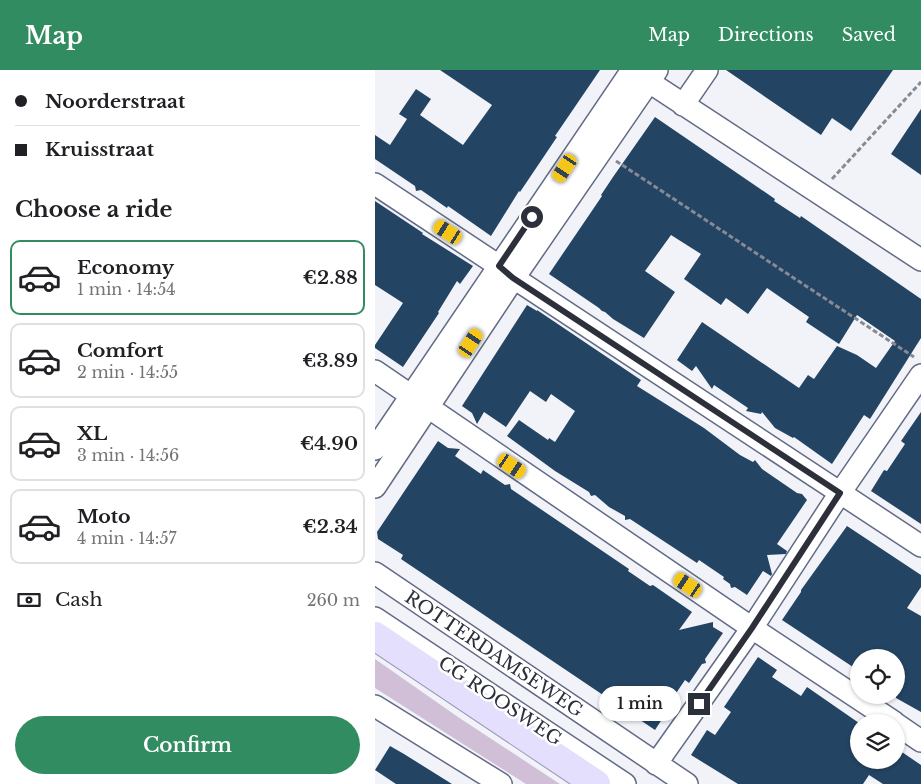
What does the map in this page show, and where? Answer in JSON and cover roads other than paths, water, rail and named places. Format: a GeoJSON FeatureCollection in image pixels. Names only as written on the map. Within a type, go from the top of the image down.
{"type":"FeatureCollection","features":[{"type":"Feature","properties":{"kind":"main road","name":"CG ROOSWEG"},"geometry":{"type":"LineString","coordinates":[[375,636],[425,660],[596,784]]}},
{"type":"Feature","properties":{"kind":"street"},"geometry":{"type":"LineString","coordinates":[[683,105],[707,70]]}},
{"type":"Feature","properties":{"kind":"street"},"geometry":{"type":"LineString","coordinates":[[640,73],[683,105],[921,260]]}},
{"type":"Feature","properties":{"kind":"street"},"geometry":{"type":"LineString","coordinates":[[375,449],[411,396],[601,151],[640,73]]}},
{"type":"Feature","properties":{"kind":"street"},"geometry":{"type":"LineString","coordinates":[[375,487],[428,409],[506,272],[640,73]]}},
{"type":"Feature","properties":{"kind":"street"},"geometry":{"type":"LineString","coordinates":[[375,184],[921,546]]}},
{"type":"Feature","properties":{"kind":"street"},"geometry":{"type":"LineString","coordinates":[[375,371],[428,409],[881,714]]}},
{"type":"Feature","properties":{"kind":"street"},"geometry":{"type":"LineString","coordinates":[[656,764],[752,628],[840,493],[921,375]]}},
{"type":"Feature","properties":{"kind":"street","name":"ROTTERDAMSEWEG"},"geometry":{"type":"LineString","coordinates":[[375,573],[687,784]]}},
{"type":"Feature","properties":{"kind":"street","name":"CG ROOSWEG"},"geometry":{"type":"LineString","coordinates":[[375,618],[425,660],[625,784]]}},
{"type":"Feature","properties":{"kind":"street"},"geometry":{"type":"LineString","coordinates":[[375,706],[501,784]]}},
{"type":"Feature","properties":{"kind":"street"},"geometry":{"type":"LineString","coordinates":[[905,730],[921,741]]}}]}
